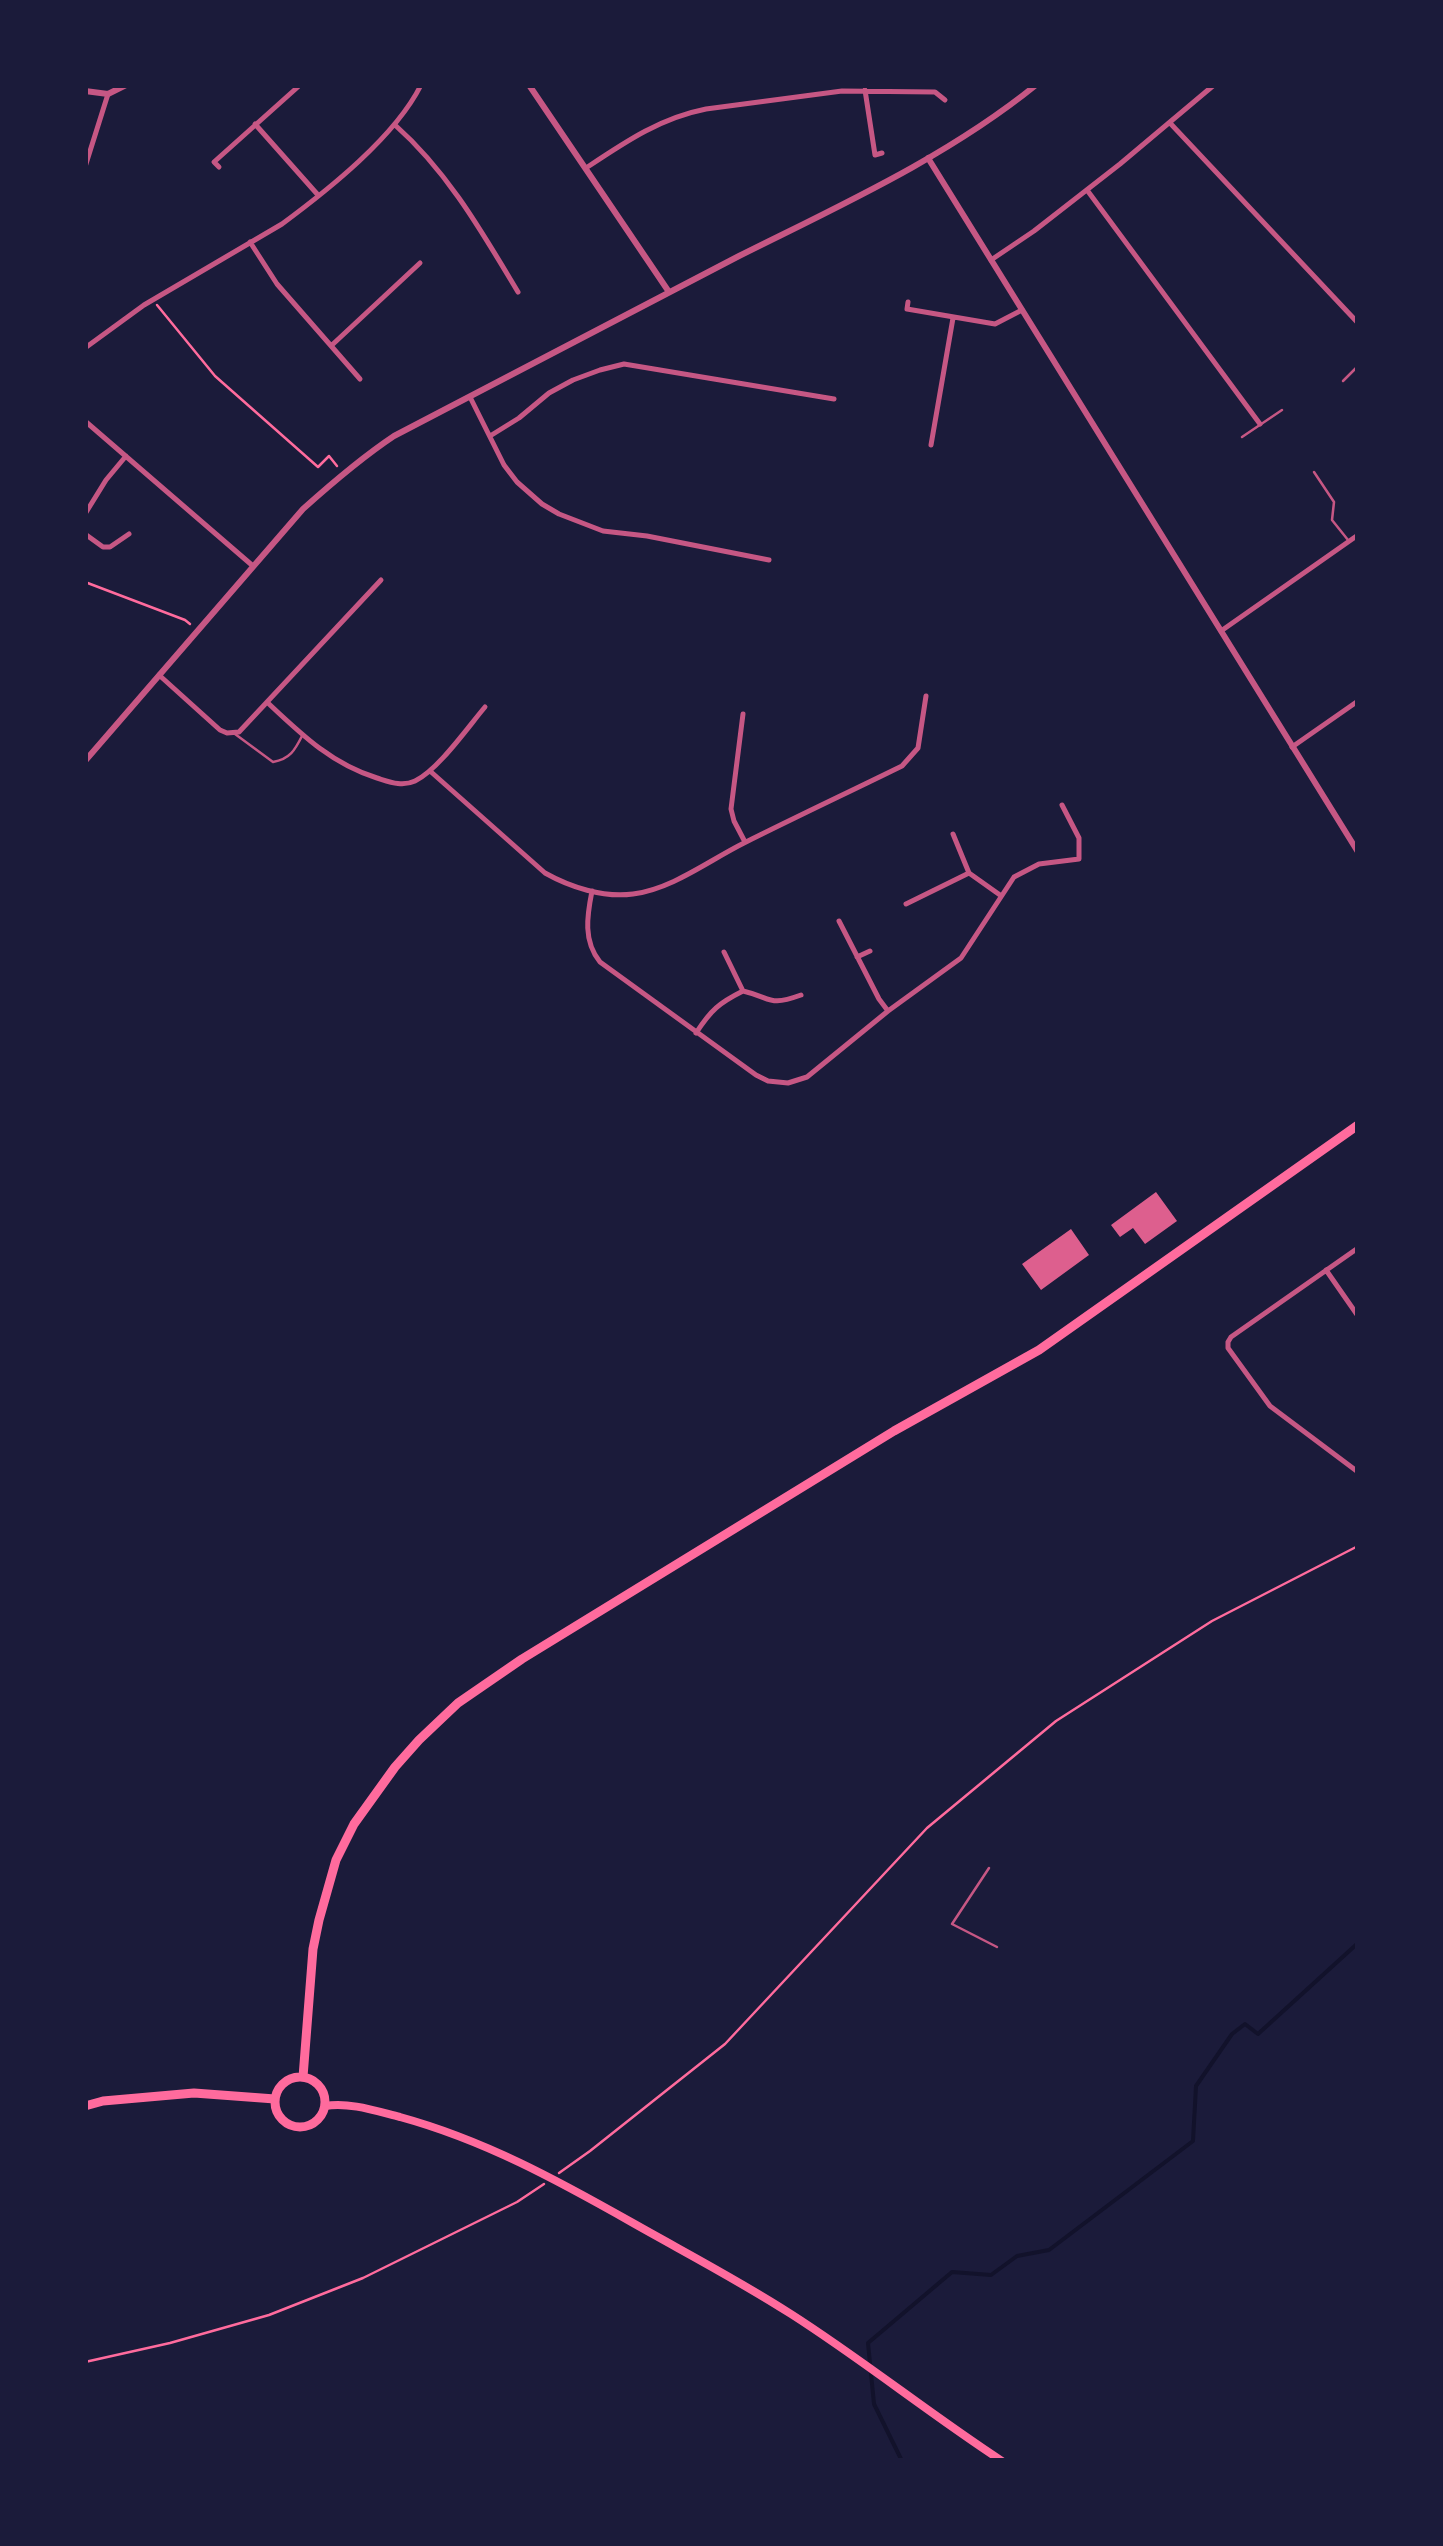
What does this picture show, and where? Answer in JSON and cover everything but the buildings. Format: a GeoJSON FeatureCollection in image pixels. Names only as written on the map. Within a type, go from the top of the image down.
{"type":"FeatureCollection","features":[{"type":"Feature","properties":{"kind":"main road"},"geometry":{"type":"LineString","coordinates":[[303,2077],[313,1949],[336,1860],[354,1824],[395,1767],[458,1703],[522,1659],[878,1441],[1040,1350],[1358,1126]]}},
{"type":"Feature","properties":{"kind":"main road"},"geometry":{"type":"LineString","coordinates":[[303,2077],[318,2084],[326,2106],[317,2121],[301,2128],[284,2123],[274,2099],[288,2080],[303,2077]]}},
{"type":"Feature","properties":{"kind":"main road"},"geometry":{"type":"LineString","coordinates":[[85,2106],[194,2092],[274,2099]]}},
{"type":"Feature","properties":{"kind":"main road"},"geometry":{"type":"LineString","coordinates":[[326,2106],[339,2104],[380,2112],[444,2129],[504,2153],[790,2313],[1002,2461]]}},
{"type":"Feature","properties":{"kind":"street"},"geometry":{"type":"LineString","coordinates":[[85,90],[108,94],[126,85]]}},
{"type":"Feature","properties":{"kind":"street"},"geometry":{"type":"LineString","coordinates":[[219,167],[214,162],[300,85]]}},
{"type":"Feature","properties":{"kind":"street"},"geometry":{"type":"LineString","coordinates":[[85,348],[153,300],[282,224],[395,125],[420,85]]}},
{"type":"Feature","properties":{"kind":"street"},"geometry":{"type":"LineString","coordinates":[[530,85],[670,292]]}},
{"type":"Feature","properties":{"kind":"street"},"geometry":{"type":"LineString","coordinates":[[85,761],[302,509],[394,436],[928,158],[1002,113],[1036,85]]}},
{"type":"Feature","properties":{"kind":"street"},"geometry":{"type":"LineString","coordinates":[[991,260],[1087,190],[1214,85]]}},
{"type":"Feature","properties":{"kind":"street"},"geometry":{"type":"LineString","coordinates":[[586,168],[652,126],[685,113],[842,90],[935,92],[945,100]]}},
{"type":"Feature","properties":{"kind":"street"},"geometry":{"type":"LineString","coordinates":[[865,90],[875,156],[882,153]]}},
{"type":"Feature","properties":{"kind":"street"},"geometry":{"type":"LineString","coordinates":[[85,167],[108,94]]}},
{"type":"Feature","properties":{"kind":"street"},"geometry":{"type":"LineString","coordinates":[[1170,123],[1358,323]]}},
{"type":"Feature","properties":{"kind":"street"},"geometry":{"type":"LineString","coordinates":[[255,124],[318,195]]}},
{"type":"Feature","properties":{"kind":"street"},"geometry":{"type":"LineString","coordinates":[[395,125],[447,180],[518,292]]}},
{"type":"Feature","properties":{"kind":"street"},"geometry":{"type":"LineString","coordinates":[[928,158],[1358,852]]}},
{"type":"Feature","properties":{"kind":"street"},"geometry":{"type":"LineString","coordinates":[[1087,190],[1260,424]]}},
{"type":"Feature","properties":{"kind":"street"},"geometry":{"type":"LineString","coordinates":[[250,242],[277,284],[360,378]]}},
{"type":"Feature","properties":{"kind":"street"},"geometry":{"type":"LineString","coordinates":[[332,346],[420,263]]}},
{"type":"Feature","properties":{"kind":"street"},"geometry":{"type":"LineString","coordinates":[[908,302],[907,309],[996,324],[1022,310]]}},
{"type":"Feature","properties":{"kind":"street"},"geometry":{"type":"LineString","coordinates":[[930,445],[953,318]]}},
{"type":"Feature","properties":{"kind":"street"},"geometry":{"type":"LineString","coordinates":[[490,436],[561,386],[624,364],[834,399]]}},
{"type":"Feature","properties":{"kind":"street"},"geometry":{"type":"LineString","coordinates":[[470,397],[504,464],[542,504],[602,531],[770,560]]}},
{"type":"Feature","properties":{"kind":"street"},"geometry":{"type":"LineString","coordinates":[[85,420],[253,566]]}},
{"type":"Feature","properties":{"kind":"street"},"geometry":{"type":"LineString","coordinates":[[85,514],[126,456]]}},
{"type":"Feature","properties":{"kind":"street"},"geometry":{"type":"LineString","coordinates":[[85,534],[110,548],[129,534]]}},
{"type":"Feature","properties":{"kind":"street"},"geometry":{"type":"LineString","coordinates":[[1220,631],[1358,535]]}},
{"type":"Feature","properties":{"kind":"street"},"geometry":{"type":"LineString","coordinates":[[159,675],[220,730],[233,734],[244,729],[268,704],[380,580]]}},
{"type":"Feature","properties":{"kind":"street"},"geometry":{"type":"LineString","coordinates":[[430,771],[545,873],[566,885],[625,895],[656,890],[902,766],[918,748],[926,696]]}},
{"type":"Feature","properties":{"kind":"street"},"geometry":{"type":"LineString","coordinates":[[1292,747],[1358,701]]}},
{"type":"Feature","properties":{"kind":"street"},"geometry":{"type":"LineString","coordinates":[[268,704],[331,758],[349,768],[409,784],[430,771],[485,707]]}},
{"type":"Feature","properties":{"kind":"street"},"geometry":{"type":"LineString","coordinates":[[744,714],[731,810],[745,842]]}},
{"type":"Feature","properties":{"kind":"street"},"geometry":{"type":"LineString","coordinates":[[592,891],[588,935],[600,962],[756,1075],[788,1083],[807,1076],[961,958],[1014,877],[1040,864],[1079,859],[1079,838],[1062,805]]}},
{"type":"Feature","properties":{"kind":"street"},"geometry":{"type":"LineString","coordinates":[[954,834],[968,873],[1000,895]]}},
{"type":"Feature","properties":{"kind":"street"},"geometry":{"type":"LineString","coordinates":[[906,904],[968,873]]}},
{"type":"Feature","properties":{"kind":"street"},"geometry":{"type":"LineString","coordinates":[[838,921],[888,1011]]}},
{"type":"Feature","properties":{"kind":"street"},"geometry":{"type":"LineString","coordinates":[[857,957],[870,951]]}},
{"type":"Feature","properties":{"kind":"street"},"geometry":{"type":"LineString","coordinates":[[724,952],[744,991]]}},
{"type":"Feature","properties":{"kind":"street"},"geometry":{"type":"LineString","coordinates":[[696,1032],[720,1002],[744,991],[780,1003],[801,995]]}},
{"type":"Feature","properties":{"kind":"street"},"geometry":{"type":"LineString","coordinates":[[1358,1248],[1228,1342],[1228,1348],[1270,1406],[1358,1472]]}},
{"type":"Feature","properties":{"kind":"street"},"geometry":{"type":"LineString","coordinates":[[1326,1270],[1358,1316]]}},
{"type":"Feature","properties":{"kind":"lane"},"geometry":{"type":"LineString","coordinates":[[1343,381],[1358,366]]}},
{"type":"Feature","properties":{"kind":"lane"},"geometry":{"type":"LineString","coordinates":[[1242,437],[1282,410]]}},
{"type":"Feature","properties":{"kind":"lane"},"geometry":{"type":"LineString","coordinates":[[1314,472],[1334,502],[1332,520],[1349,541]]}},
{"type":"Feature","properties":{"kind":"lane"},"geometry":{"type":"LineString","coordinates":[[233,734],[273,762],[285,760],[296,750],[302,736]]}},
{"type":"Feature","properties":{"kind":"lane"},"geometry":{"type":"LineString","coordinates":[[989,1868],[952,1924],[996,1947]]}},
{"type":"Feature","properties":{"kind":"path"},"geometry":{"type":"LineString","coordinates":[[153,300],[215,376],[318,466],[329,456],[343,473]]}},
{"type":"Feature","properties":{"kind":"path"},"geometry":{"type":"LineString","coordinates":[[85,582],[185,620],[198,630]]}},
{"type":"Feature","properties":{"kind":"path"},"geometry":{"type":"LineString","coordinates":[[590,2151],[725,2044],[927,1828],[1056,1721],[1212,1622],[1358,1546]]}},
{"type":"Feature","properties":{"kind":"path"},"geometry":{"type":"LineString","coordinates":[[85,2362],[170,2344],[269,2315],[363,2278],[517,2202]]}},
{"type":"Feature","properties":{"kind":"waterway"},"geometry":{"type":"LineString","coordinates":[[902,2461],[874,2404],[868,2343],[952,2272],[991,2275],[1017,2256],[1049,2250],[1193,2141],[1196,2086],[1232,2034],[1245,2024],[1258,2034],[1358,1943]]}}]}
